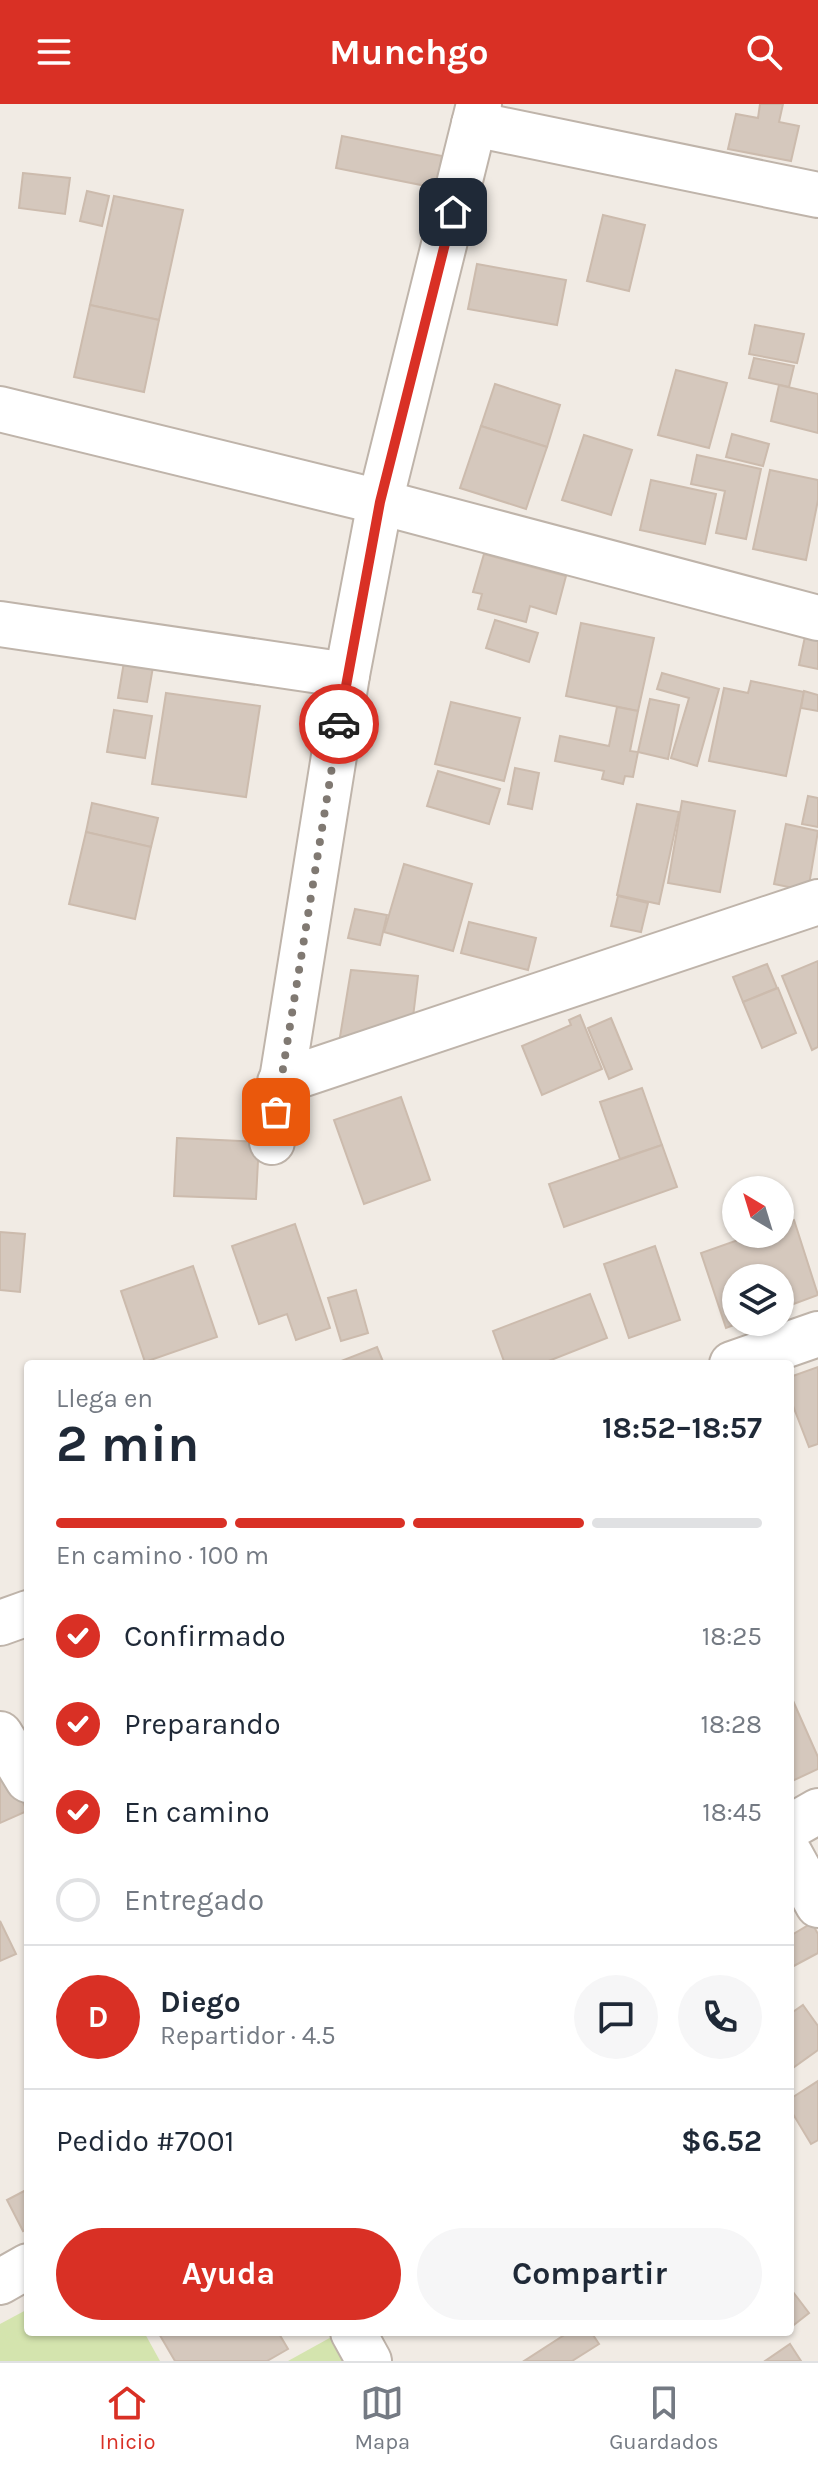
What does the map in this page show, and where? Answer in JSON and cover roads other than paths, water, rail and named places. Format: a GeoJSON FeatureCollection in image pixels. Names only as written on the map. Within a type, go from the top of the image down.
{"type":"FeatureCollection","features":[{"type":"Feature","properties":{"kind":"street"},"geometry":{"type":"LineString","coordinates":[[272,1142],[347,675],[380,502],[477,114],[818,195]]}},
{"type":"Feature","properties":{"kind":"street"},"geometry":{"type":"LineString","coordinates":[[0,409],[380,502],[818,618]]}},
{"type":"Feature","properties":{"kind":"street"},"geometry":{"type":"LineString","coordinates":[[0,624],[347,675]]}},
{"type":"Feature","properties":{"kind":"street"},"geometry":{"type":"LineString","coordinates":[[280,1082],[818,902]]}},
{"type":"Feature","properties":{"kind":"street"},"geometry":{"type":"LineString","coordinates":[[743,1360],[818,1334]]}},
{"type":"Feature","properties":{"kind":"street"},"geometry":{"type":"LineString","coordinates":[[0,1623],[24,1614]]}},
{"type":"Feature","properties":{"kind":"street"},"geometry":{"type":"LineString","coordinates":[[0,1734],[24,1773]]}},
{"type":"Feature","properties":{"kind":"street"},"geometry":{"type":"LineString","coordinates":[[794,1825],[818,1811]]}},
{"type":"Feature","properties":{"kind":"street"},"geometry":{"type":"LineString","coordinates":[[794,1861],[818,1905]]}},
{"type":"Feature","properties":{"kind":"street"},"geometry":{"type":"LineString","coordinates":[[0,2282],[24,2268]]}},
{"type":"Feature","properties":{"kind":"street"},"geometry":{"type":"LineString","coordinates":[[355,2336],[369,2361]]}}]}
